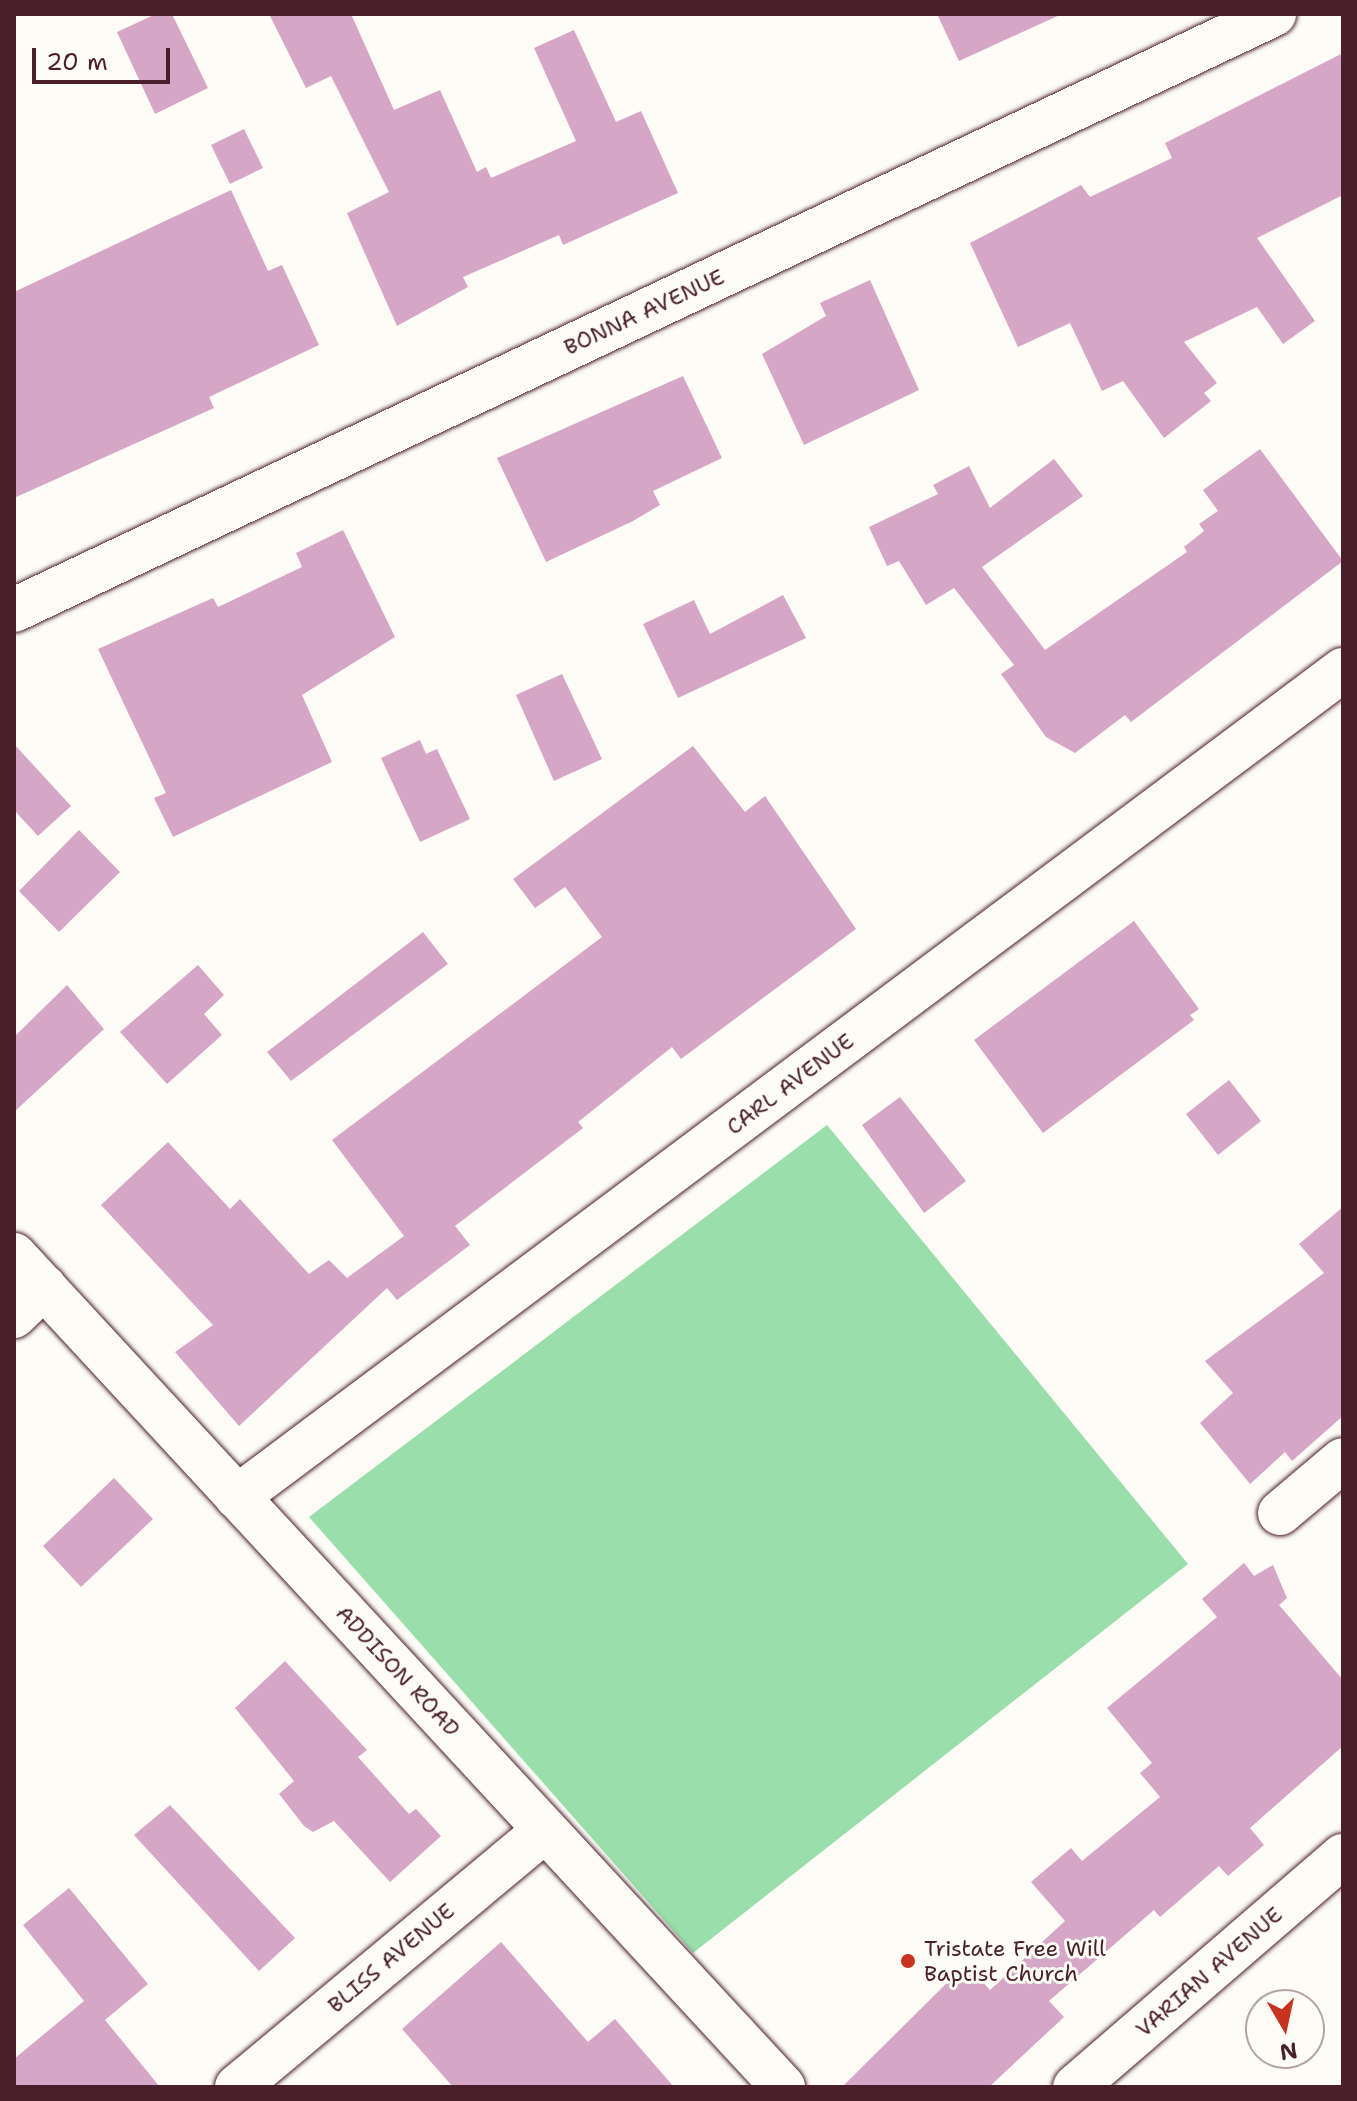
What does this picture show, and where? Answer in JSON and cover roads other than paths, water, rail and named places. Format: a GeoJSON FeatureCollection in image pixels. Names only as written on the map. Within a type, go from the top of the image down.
{"type":"FeatureCollection","features":[{"type":"Feature","properties":{"kind":"street","name":"BONNA AVENUE"},"geometry":{"type":"LineString","coordinates":[[14,610],[1274,14]]}},
{"type":"Feature","properties":{"kind":"street","name":"CARL AVENUE"},"geometry":{"type":"LineString","coordinates":[[237,1497],[1342,674]]}},
{"type":"Feature","properties":{"kind":"street","name":"ADDISON ROAD"},"geometry":{"type":"LineString","coordinates":[[14,1255],[29,1301],[237,1497],[783,2087]]}},
{"type":"Feature","properties":{"kind":"street"},"geometry":{"type":"LineString","coordinates":[[1280,1513],[1343,1460]]}},
{"type":"Feature","properties":{"kind":"street","name":"BLISS AVENUE"},"geometry":{"type":"LineString","coordinates":[[237,2087],[545,1830]]}},
{"type":"Feature","properties":{"kind":"street","name":"VARIAN AVENUE"},"geometry":{"type":"LineString","coordinates":[[1075,2087],[1343,1856]]}},
{"type":"Feature","properties":{"kind":"place","name":"Tristate Free Will Baptist Church"},"geometry":{"type":"Point","coordinates":[908,1961]}}]}
